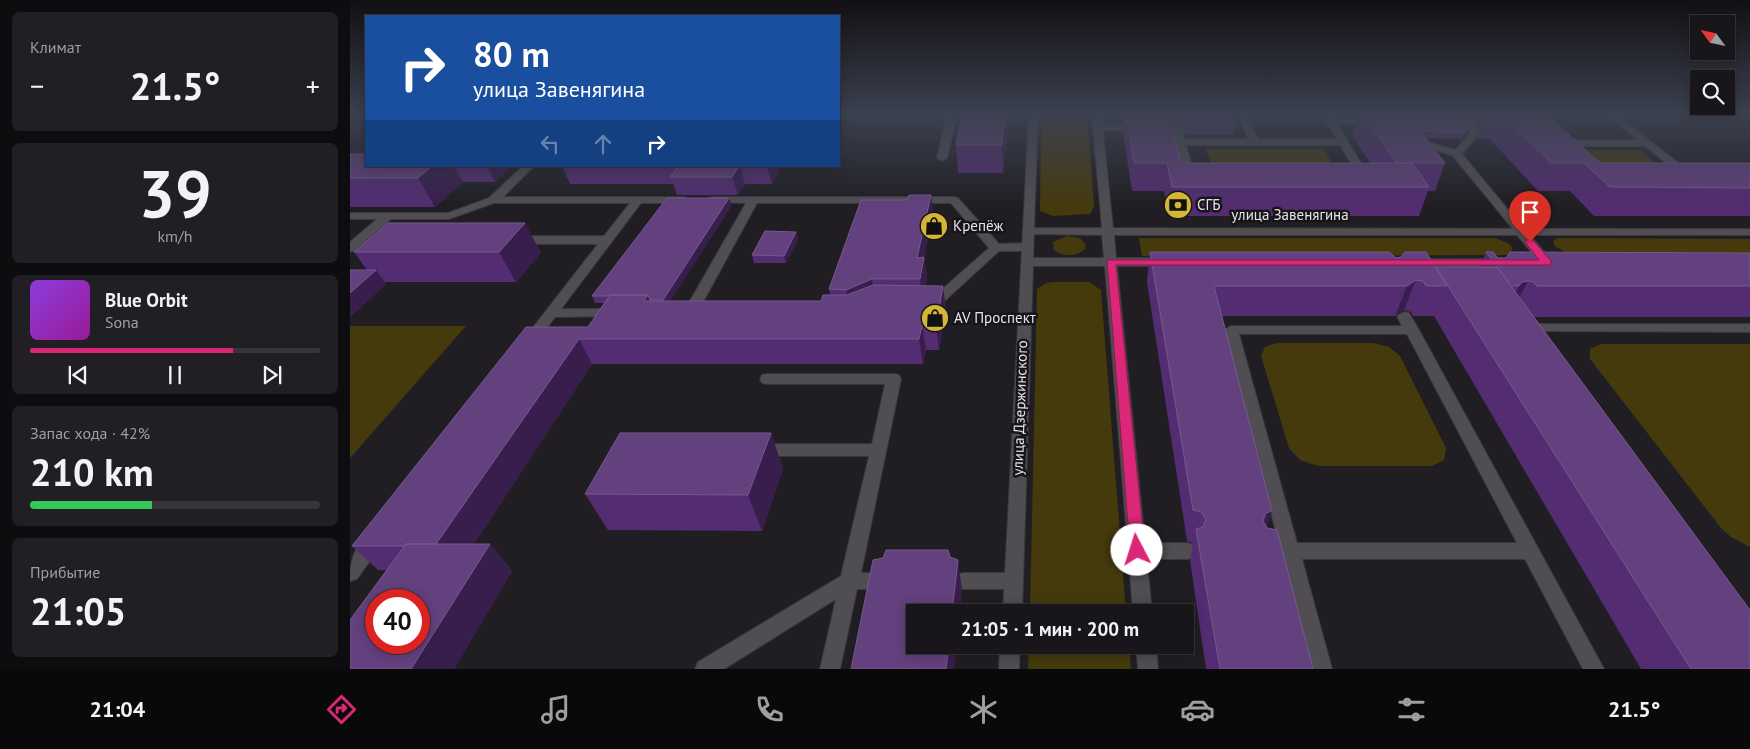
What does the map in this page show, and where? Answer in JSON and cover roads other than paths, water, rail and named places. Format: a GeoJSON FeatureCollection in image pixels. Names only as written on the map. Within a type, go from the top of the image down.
{"type":"FeatureCollection","features":[{"type":"Feature","properties":{"kind":"street"},"geometry":{"type":"LineString","coordinates":[[942,158],[945,145]]}},
{"type":"Feature","properties":{"kind":"street","name":"улица Дзержинского"},"geometry":{"type":"LineString","coordinates":[[1012,604],[1032,145]]}},
{"type":"Feature","properties":{"kind":"street"},"geometry":{"type":"LineString","coordinates":[[1100,145],[1142,604]]}},
{"type":"Feature","properties":{"kind":"street"},"geometry":{"type":"LineString","coordinates":[[1181,145],[1191,183],[1201,183]]}},
{"type":"Feature","properties":{"kind":"street"},"geometry":{"type":"LineString","coordinates":[[1346,145],[1368,183],[1358,183]]}},
{"type":"Feature","properties":{"kind":"street"},"geometry":{"type":"LineString","coordinates":[[1429,145],[1457,154],[1521,232],[1552,263]]}},
{"type":"Feature","properties":{"kind":"street"},"geometry":{"type":"LineString","coordinates":[[1457,154],[1465,145]]}},
{"type":"Feature","properties":{"kind":"street"},"geometry":{"type":"LineString","coordinates":[[1554,145],[1565,156]]}},
{"type":"Feature","properties":{"kind":"street"},"geometry":{"type":"LineString","coordinates":[[1650,145],[1694,180],[1675,180]]}},
{"type":"Feature","properties":{"kind":"street"},"geometry":{"type":"LineString","coordinates":[[493,200],[528,167]]}},
{"type":"Feature","properties":{"kind":"street"},"geometry":{"type":"LineString","coordinates":[[350,216],[449,216],[493,200],[954,200],[996,248],[1027,255],[1111,262],[1176,262]]}},
{"type":"Feature","properties":{"kind":"street"},"geometry":{"type":"LineString","coordinates":[[517,356],[638,200]]}},
{"type":"Feature","properties":{"kind":"street"},"geometry":{"type":"LineString","coordinates":[[709,314],[685,314],[753,200]]}},
{"type":"Feature","properties":{"kind":"street"},"geometry":{"type":"LineString","coordinates":[[350,248],[388,216]]}},
{"type":"Feature","properties":{"kind":"street"},"geometry":{"type":"LineString","coordinates":[[449,216],[451,232]]}},
{"type":"Feature","properties":{"kind":"street","name":"улица Завенягина"},"geometry":{"type":"LineString","coordinates":[[1028,231],[1750,232]]}},
{"type":"Feature","properties":{"kind":"street"},"geometry":{"type":"LineString","coordinates":[[500,240],[607,240]]}},
{"type":"Feature","properties":{"kind":"street"},"geometry":{"type":"LineString","coordinates":[[914,303],[934,303],[996,248]]}},
{"type":"Feature","properties":{"kind":"street"},"geometry":{"type":"LineString","coordinates":[[1405,263],[1511,263]]}},
{"type":"Feature","properties":{"kind":"street"},"geometry":{"type":"LineString","coordinates":[[1474,263],[1485,278]]}},
{"type":"Feature","properties":{"kind":"street"},"geometry":{"type":"LineString","coordinates":[[1529,263],[1552,263]]}},
{"type":"Feature","properties":{"kind":"street"},"geometry":{"type":"LineString","coordinates":[[551,313],[630,313]]}},
{"type":"Feature","properties":{"kind":"street"},"geometry":{"type":"LineString","coordinates":[[1531,344],[1516,322],[1750,328]]}},
{"type":"Feature","properties":{"kind":"street"},"geometry":{"type":"LineString","coordinates":[[1322,669],[1231,330],[1408,323],[1594,669]]}},
{"type":"Feature","properties":{"kind":"street"},"geometry":{"type":"LineString","coordinates":[[767,379],[894,379],[830,669]]}},
{"type":"Feature","properties":{"kind":"street"},"geometry":{"type":"LineString","coordinates":[[745,450],[878,450]]}},
{"type":"Feature","properties":{"kind":"street"},"geometry":{"type":"LineString","coordinates":[[350,573],[383,530]]}},
{"type":"Feature","properties":{"kind":"street"},"geometry":{"type":"LineString","coordinates":[[1137,550],[1188,551]]}},
{"type":"Feature","properties":{"kind":"street"},"geometry":{"type":"LineString","coordinates":[[1264,551],[1531,551]]}},
{"type":"Feature","properties":{"kind":"street"},"geometry":{"type":"LineString","coordinates":[[705,669],[849,580],[883,580]]}},
{"type":"Feature","properties":{"kind":"street"},"geometry":{"type":"LineString","coordinates":[[963,581],[1013,581]]}},
{"type":"Feature","properties":{"kind":"street"},"geometry":{"type":"LineString","coordinates":[[1009,669],[1010,654]]}},
{"type":"Feature","properties":{"kind":"street"},"geometry":{"type":"LineString","coordinates":[[1147,654],[1148,669]]}},
{"type":"Feature","properties":{"kind":"place","name":"СГБ"},"geometry":{"type":"Point","coordinates":[1178,205]}},
{"type":"Feature","properties":{"kind":"place","name":"Крепёж"},"geometry":{"type":"Point","coordinates":[934,226]}},
{"type":"Feature","properties":{"kind":"place","name":"AV Проспект"},"geometry":{"type":"Point","coordinates":[935,318]}}]}
